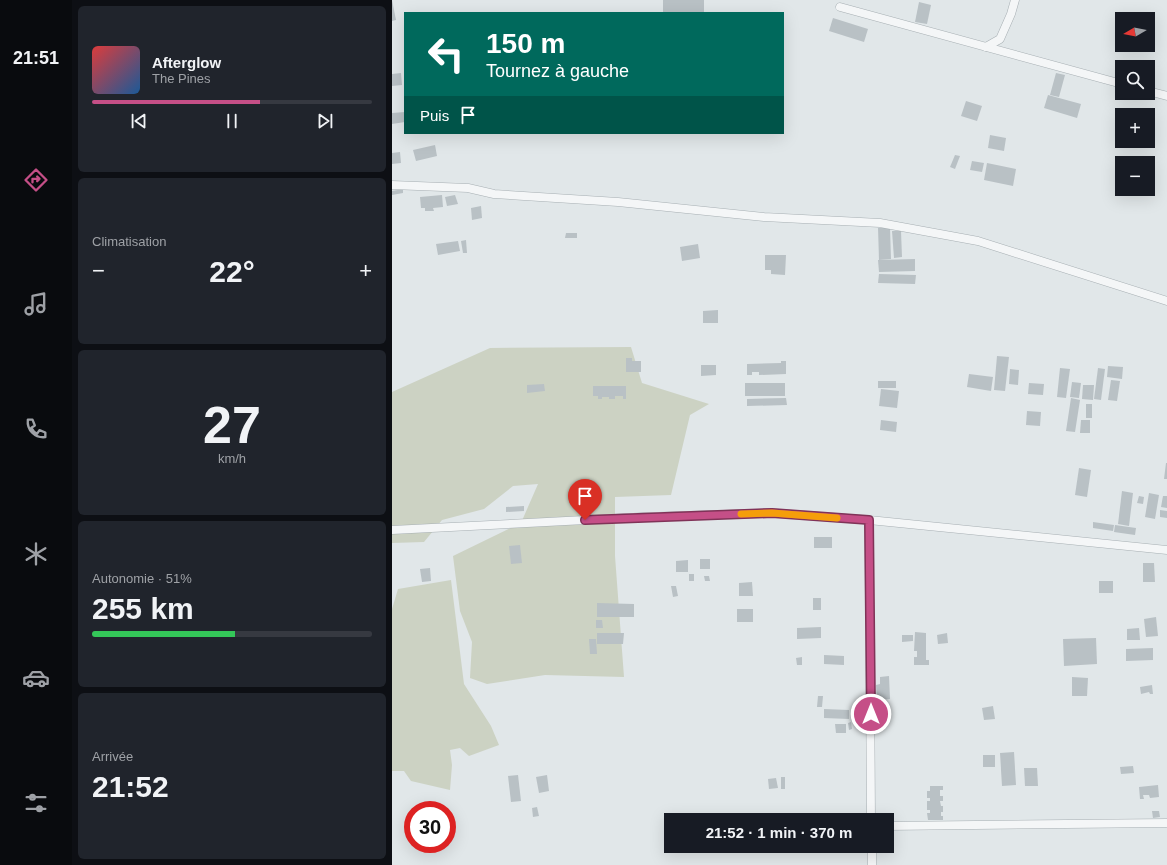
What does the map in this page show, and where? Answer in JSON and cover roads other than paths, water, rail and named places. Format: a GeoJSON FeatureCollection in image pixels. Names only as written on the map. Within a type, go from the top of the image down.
{"type":"FeatureCollection","features":[{"type":"Feature","properties":{"kind":"street"},"geometry":{"type":"LineString","coordinates":[[986,47],[1000,39],[1011,14],[1015,0]]}},
{"type":"Feature","properties":{"kind":"street"},"geometry":{"type":"LineString","coordinates":[[840,7],[1115,82]]}},
{"type":"Feature","properties":{"kind":"street"},"geometry":{"type":"LineString","coordinates":[[1155,93],[1167,96]]}},
{"type":"Feature","properties":{"kind":"street"},"geometry":{"type":"LineString","coordinates":[[392,185],[468,188],[494,194],[618,202],[764,217],[880,223],[978,241],[1167,301]]}},
{"type":"Feature","properties":{"kind":"street"},"geometry":{"type":"LineString","coordinates":[[392,530],[643,517],[772,513],[869,520],[1167,550]]}},
{"type":"Feature","properties":{"kind":"street"},"geometry":{"type":"LineString","coordinates":[[869,520],[871,813]]}},
{"type":"Feature","properties":{"kind":"street"},"geometry":{"type":"LineString","coordinates":[[894,826],[1167,823]]}},
{"type":"Feature","properties":{"kind":"street"},"geometry":{"type":"LineString","coordinates":[[872,853],[872,865]]}}]}
